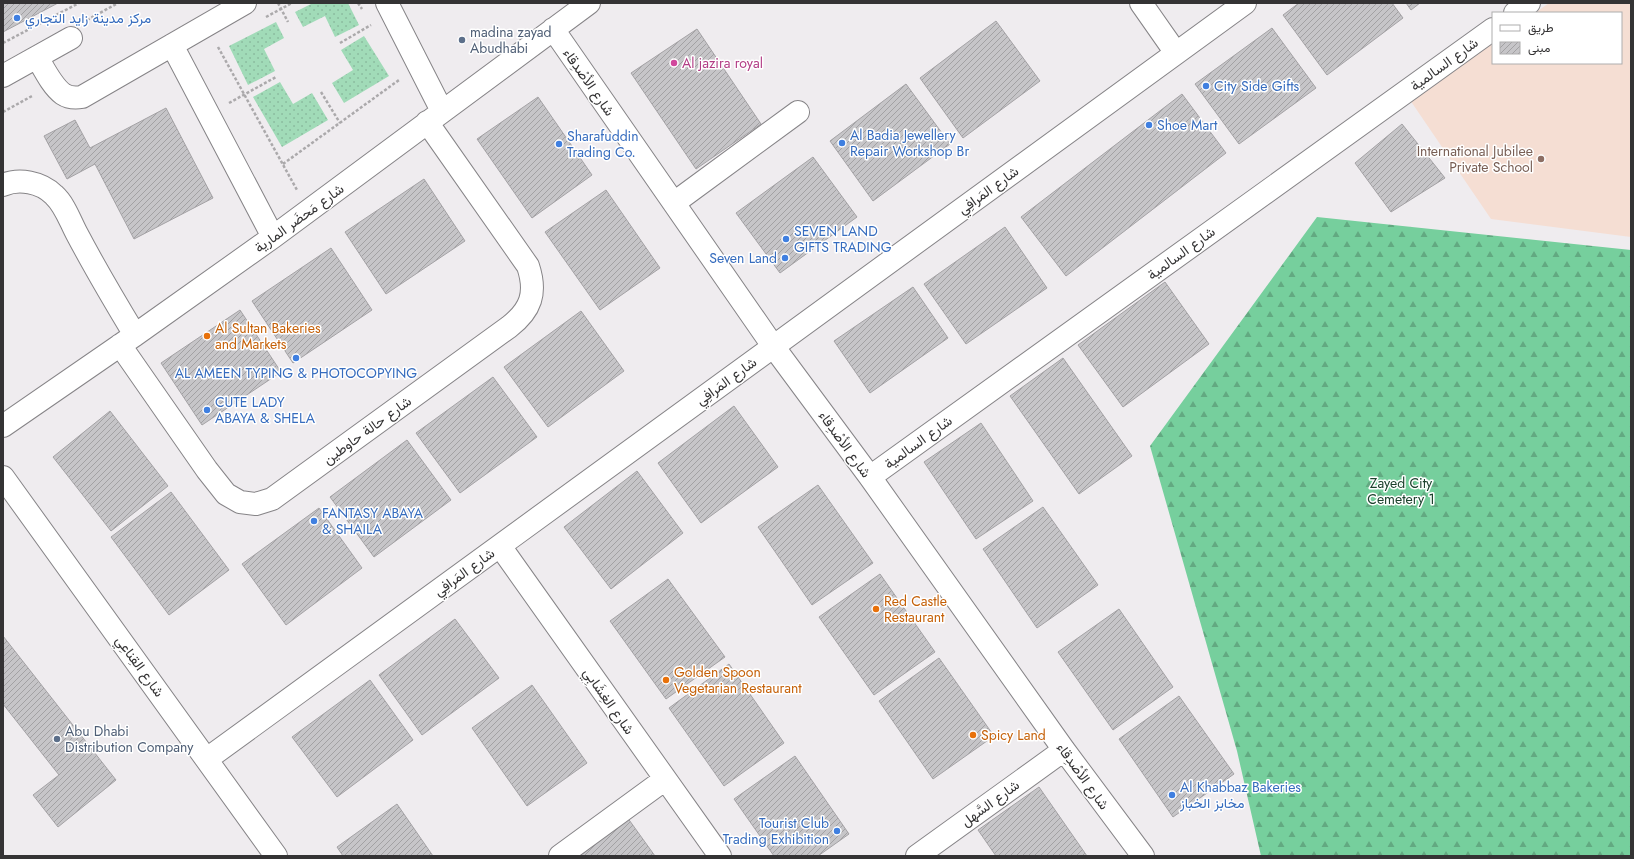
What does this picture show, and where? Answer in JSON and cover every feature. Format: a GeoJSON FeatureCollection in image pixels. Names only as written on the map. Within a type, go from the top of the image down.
{"type":"FeatureCollection","features":[{"type":"Feature","properties":{"kind":"street"},"geometry":{"type":"LineString","coordinates":[[37,57],[54,84],[64,95],[73,98],[82,97],[245,3]]}},
{"type":"Feature","properties":{"kind":"street","name":"شارع مَحضَر المارية"},"geometry":{"type":"LineString","coordinates":[[3,426],[273,237],[590,3]]}},
{"type":"Feature","properties":{"kind":"street"},"geometry":{"type":"LineString","coordinates":[[1142,3],[1176,53]]}},
{"type":"Feature","properties":{"kind":"street","name":"شارع المَرافِي"},"geometry":{"type":"LineString","coordinates":[[207,759],[1245,3]]}},
{"type":"Feature","properties":{"kind":"street"},"geometry":{"type":"LineString","coordinates":[[1516,12],[1529,3]]}},
{"type":"Feature","properties":{"kind":"street","name":"شارع حالة حاوطين"},"geometry":{"type":"LineString","coordinates":[[3,186],[8,183],[25,182],[40,185],[54,194],[64,208],[77,234],[127,340],[207,470],[226,494],[240,502],[256,504],[272,499],[509,327],[520,318],[528,307],[532,293],[532,280],[528,266],[435,117],[419,66],[389,8]]}},
{"type":"Feature","properties":{"kind":"street","name":"شارع الأصْدِقاء"},"geometry":{"type":"LineString","coordinates":[[553,29],[774,346],[870,477],[1064,750],[1143,856]]}},
{"type":"Feature","properties":{"kind":"street","name":"شارع السالمية"},"geometry":{"type":"LineString","coordinates":[[870,477],[1492,30]]}},
{"type":"Feature","properties":{"kind":"street"},"geometry":{"type":"LineString","coordinates":[[3,76],[71,38]]}},
{"type":"Feature","properties":{"kind":"street"},"geometry":{"type":"LineString","coordinates":[[172,45],[273,237]]}},
{"type":"Feature","properties":{"kind":"street"},"geometry":{"type":"LineString","coordinates":[[674,203],[798,112]]}},
{"type":"Feature","properties":{"kind":"street","name":"شارع القِناعِي"},"geometry":{"type":"LineString","coordinates":[[7,490],[207,759],[276,856]]}},
{"type":"Feature","properties":{"kind":"street","name":"شارع الغِشَابِي"},"geometry":{"type":"LineString","coordinates":[[500,546],[664,780],[720,856]]}},
{"type":"Feature","properties":{"kind":"street","name":"شارع السَّهل"},"geometry":{"type":"LineString","coordinates":[[917,856],[1064,750]]}},
{"type":"Feature","properties":{"kind":"street"},"geometry":{"type":"LineString","coordinates":[[560,856],[664,780]]}},
{"type":"Feature","properties":{"kind":"path"},"geometry":{"type":"LineString","coordinates":[[3,43],[78,3]]}},
{"type":"Feature","properties":{"kind":"path"},"geometry":{"type":"LineString","coordinates":[[71,38],[84,31],[80,23],[118,3]]}},
{"type":"Feature","properties":{"kind":"path"},"geometry":{"type":"LineString","coordinates":[[278,3],[288,22]]}},
{"type":"Feature","properties":{"kind":"path"},"geometry":{"type":"LineString","coordinates":[[340,43],[389,8]]}},
{"type":"Feature","properties":{"kind":"path"},"geometry":{"type":"LineString","coordinates":[[207,25],[308,211]]}},
{"type":"Feature","properties":{"kind":"path"},"geometry":{"type":"LineString","coordinates":[[283,164],[419,66]]}},
{"type":"Feature","properties":{"kind":"path"},"geometry":{"type":"LineString","coordinates":[[209,114],[276,77]]}},
{"type":"Feature","properties":{"kind":"path"},"geometry":{"type":"LineString","coordinates":[[3,112],[54,84]]}},
{"type":"Feature","properties":{"kind":"path"},"geometry":{"type":"LineString","coordinates":[[321,92],[340,123]]}},
{"type":"Feature","properties":{"kind":"shaded area","name":"International Jubilee Private School"},"geometry":{"type":"Polygon","coordinates":[[[1549,3],[1631,3],[1631,237],[1491,219],[1410,100],[1492,43],[1492,64],[1622,64],[1622,12],[1536,12],[1549,3]]]}},
{"type":"Feature","properties":{"kind":"green space"},"geometry":{"type":"Polygon","coordinates":[[[313,3],[348,3],[359,25],[335,37],[325,16],[303,27],[295,12],[313,3]]]}},
{"type":"Feature","properties":{"kind":"green space"},"geometry":{"type":"Polygon","coordinates":[[[276,22],[284,38],[264,49],[275,71],[248,85],[229,46],[276,22]]]}},
{"type":"Feature","properties":{"kind":"green space"},"geometry":{"type":"Polygon","coordinates":[[[364,36],[389,76],[344,103],[332,83],[353,70],[341,50],[364,36]]]}},
{"type":"Feature","properties":{"kind":"green space"},"geometry":{"type":"Polygon","coordinates":[[[280,82],[293,104],[312,93],[328,120],[282,147],[253,97],[280,82]]]}},
{"type":"Feature","properties":{"kind":"green space","name":"Zayed City Cemetery 1"},"geometry":{"type":"Polygon","coordinates":[[[1317,217],[1631,250],[1631,856],[1261,856],[1237,751],[1150,446],[1317,217]]]}},
{"type":"Feature","properties":{"kind":"building","name":"مركز مدينة زايد التجاري"},"geometry":{"type":"Polygon","coordinates":[[[3,3],[58,3],[3,32],[3,3]]]}},
{"type":"Feature","properties":{"kind":"building"},"geometry":{"type":"Polygon","coordinates":[[[1299,3],[1392,3],[1403,18],[1327,75],[1283,15],[1299,3]]]}},
{"type":"Feature","properties":{"kind":"building"},"geometry":{"type":"Polygon","coordinates":[[[1406,3],[1420,3],[1411,10],[1406,3]]]}},
{"type":"Feature","properties":{"kind":"building"},"geometry":{"type":"Polygon","coordinates":[[[996,21],[1040,81],[963,138],[920,78],[996,21]]]}},
{"type":"Feature","properties":{"kind":"building"},"geometry":{"type":"Polygon","coordinates":[[[1272,28],[1316,88],[1239,144],[1195,84],[1272,28]]]}},
{"type":"Feature","properties":{"kind":"building"},"geometry":{"type":"Polygon","coordinates":[[[697,29],[761,124],[696,169],[631,73],[697,29]]]}},
{"type":"Feature","properties":{"kind":"building"},"geometry":{"type":"Polygon","coordinates":[[[906,84],[950,144],[873,201],[830,141],[906,84]]]}},
{"type":"Feature","properties":{"kind":"building"},"geometry":{"type":"Polygon","coordinates":[[[1182,94],[1226,153],[1066,276],[1021,217],[1182,94]]]}},
{"type":"Feature","properties":{"kind":"building"},"geometry":{"type":"Polygon","coordinates":[[[538,97],[592,175],[532,218],[477,139],[538,97]]]}},
{"type":"Feature","properties":{"kind":"building"},"geometry":{"type":"Polygon","coordinates":[[[166,108],[213,198],[134,239],[95,164],[67,179],[44,136],[75,120],[90,148],[166,108]]]}},
{"type":"Feature","properties":{"kind":"building"},"geometry":{"type":"Polygon","coordinates":[[[1402,124],[1445,178],[1391,212],[1355,163],[1402,124]]]}},
{"type":"Feature","properties":{"kind":"building"},"geometry":{"type":"Polygon","coordinates":[[[813,157],[857,217],[780,273],[736,213],[813,157]]]}},
{"type":"Feature","properties":{"kind":"building"},"geometry":{"type":"Polygon","coordinates":[[[424,179],[465,241],[386,294],[345,232],[424,179]]]}},
{"type":"Feature","properties":{"kind":"building"},"geometry":{"type":"Polygon","coordinates":[[[606,190],[660,268],[600,310],[545,232],[606,190]]]}},
{"type":"Feature","properties":{"kind":"building"},"geometry":{"type":"Polygon","coordinates":[[[1005,227],[1047,288],[966,344],[924,284],[1005,227]]]}},
{"type":"Feature","properties":{"kind":"building"},"geometry":{"type":"Polygon","coordinates":[[[331,248],[372,310],[293,363],[252,301],[331,248]]]}},
{"type":"Feature","properties":{"kind":"building"},"geometry":{"type":"Polygon","coordinates":[[[1165,282],[1209,344],[1123,407],[1078,345],[1165,282]]]}},
{"type":"Feature","properties":{"kind":"building"},"geometry":{"type":"Polygon","coordinates":[[[913,287],[948,338],[870,393],[834,341],[913,287]]]}},
{"type":"Feature","properties":{"kind":"building"},"geometry":{"type":"Polygon","coordinates":[[[240,310],[281,372],[202,425],[161,363],[240,310]]]}},
{"type":"Feature","properties":{"kind":"building"},"geometry":{"type":"Polygon","coordinates":[[[581,311],[624,371],[548,427],[504,367],[581,311]]]}},
{"type":"Feature","properties":{"kind":"building"},"geometry":{"type":"Polygon","coordinates":[[[1063,358],[1132,456],[1079,494],[1010,396],[1063,358]]]}},
{"type":"Feature","properties":{"kind":"building"},"geometry":{"type":"Polygon","coordinates":[[[493,377],[537,437],[460,493],[416,433],[493,377]]]}},
{"type":"Feature","properties":{"kind":"building"},"geometry":{"type":"Polygon","coordinates":[[[734,406],[778,467],[701,523],[658,463],[734,406]]]}},
{"type":"Feature","properties":{"kind":"building"},"geometry":{"type":"Polygon","coordinates":[[[110,411],[168,486],[111,531],[53,457],[110,411]]]}},
{"type":"Feature","properties":{"kind":"building"},"geometry":{"type":"Polygon","coordinates":[[[981,423],[1033,501],[976,539],[924,462],[981,423]]]}},
{"type":"Feature","properties":{"kind":"building"},"geometry":{"type":"Polygon","coordinates":[[[407,440],[451,500],[374,557],[330,497],[407,440]]]}},
{"type":"Feature","properties":{"kind":"building"},"geometry":{"type":"Polygon","coordinates":[[[637,471],[683,533],[611,589],[564,527],[637,471]]]}},
{"type":"Feature","properties":{"kind":"building"},"geometry":{"type":"Polygon","coordinates":[[[818,485],[873,563],[812,605],[758,527],[818,485]]]}},
{"type":"Feature","properties":{"kind":"building"},"geometry":{"type":"Polygon","coordinates":[[[171,492],[229,570],[169,615],[111,537],[171,492]]]}},
{"type":"Feature","properties":{"kind":"building"},"geometry":{"type":"Polygon","coordinates":[[[1043,507],[1098,585],[1037,628],[983,549],[1043,507]]]}},
{"type":"Feature","properties":{"kind":"building"},"geometry":{"type":"Polygon","coordinates":[[[319,508],[362,568],[286,625],[242,564],[319,508]]]}},
{"type":"Feature","properties":{"kind":"building"},"geometry":{"type":"Polygon","coordinates":[[[880,574],[935,652],[874,695],[819,617],[880,574]]]}},
{"type":"Feature","properties":{"kind":"building"},"geometry":{"type":"Polygon","coordinates":[[[668,579],[725,657],[666,699],[610,621],[668,579]]]}},
{"type":"Feature","properties":{"kind":"building"},"geometry":{"type":"Polygon","coordinates":[[[1119,609],[1173,687],[1113,730],[1058,652],[1119,609]]]}},
{"type":"Feature","properties":{"kind":"building"},"geometry":{"type":"Polygon","coordinates":[[[455,619],[499,678],[422,735],[379,675],[455,619]]]}},
{"type":"Feature","properties":{"kind":"building","name":"Abu Dhabi Distribution Company"},"geometry":{"type":"Polygon","coordinates":[[[3,636],[116,780],[58,827],[33,795],[59,775],[3,704],[3,636]]]}},
{"type":"Feature","properties":{"kind":"building"},"geometry":{"type":"Polygon","coordinates":[[[939,658],[994,736],[933,779],[879,701],[939,658]]]}},
{"type":"Feature","properties":{"kind":"building"},"geometry":{"type":"Polygon","coordinates":[[[729,664],[784,743],[724,786],[669,708],[729,664]]]}},
{"type":"Feature","properties":{"kind":"building"},"geometry":{"type":"Polygon","coordinates":[[[370,680],[413,740],[337,797],[292,737],[370,680]]]}},
{"type":"Feature","properties":{"kind":"building"},"geometry":{"type":"Polygon","coordinates":[[[532,685],[587,763],[527,806],[472,728],[532,685]]]}},
{"type":"Feature","properties":{"kind":"building"},"geometry":{"type":"Polygon","coordinates":[[[1179,696],[1234,774],[1173,817],[1119,739],[1179,696]]]}},
{"type":"Feature","properties":{"kind":"building"},"geometry":{"type":"Polygon","coordinates":[[[795,756],[849,834],[818,856],[774,856],[734,799],[795,756]]]}},
{"type":"Feature","properties":{"kind":"building"},"geometry":{"type":"Polygon","coordinates":[[[1039,787],[1087,856],[996,856],[978,830],[1039,787]]]}},
{"type":"Feature","properties":{"kind":"building"},"geometry":{"type":"Polygon","coordinates":[[[397,804],[433,856],[343,856],[337,847],[397,804]]]}},
{"type":"Feature","properties":{"kind":"building"},"geometry":{"type":"Polygon","coordinates":[[[627,817],[655,856],[573,856],[627,817]]]}},
{"type":"Feature","properties":{"kind":"place","name":"مركز مدينة زايد التجاري"},"geometry":{"type":"Point","coordinates":[17,18]}},
{"type":"Feature","properties":{"kind":"place","name":"madina zayad Abudhabi"},"geometry":{"type":"Point","coordinates":[462,40]}},
{"type":"Feature","properties":{"kind":"place","name":"Al jazira royal"},"geometry":{"type":"Point","coordinates":[674,63]}},
{"type":"Feature","properties":{"kind":"place","name":"City Side Gifts"},"geometry":{"type":"Point","coordinates":[1206,86]}},
{"type":"Feature","properties":{"kind":"place","name":"Shoe Mart"},"geometry":{"type":"Point","coordinates":[1149,125]}},
{"type":"Feature","properties":{"kind":"place","name":"Al Badia Jewellery Repair Workshop Br"},"geometry":{"type":"Point","coordinates":[842,143]}},
{"type":"Feature","properties":{"kind":"place","name":"Sharafuddin Trading Co."},"geometry":{"type":"Point","coordinates":[559,144]}},
{"type":"Feature","properties":{"kind":"place","name":"International Jubilee Private School"},"geometry":{"type":"Point","coordinates":[1541,159]}},
{"type":"Feature","properties":{"kind":"place","name":"SEVEN LAND GIFTS TRADING"},"geometry":{"type":"Point","coordinates":[786,239]}},
{"type":"Feature","properties":{"kind":"place","name":"Seven Land"},"geometry":{"type":"Point","coordinates":[785,258]}},
{"type":"Feature","properties":{"kind":"place","name":"Al Sultan Bakeries and Markets"},"geometry":{"type":"Point","coordinates":[207,336]}},
{"type":"Feature","properties":{"kind":"place","name":"AL AMEEN TYPING & PHOTOCOPYING"},"geometry":{"type":"Point","coordinates":[296,358]}},
{"type":"Feature","properties":{"kind":"place","name":"CUTE LADY ABAYA & SHELA"},"geometry":{"type":"Point","coordinates":[207,410]}},
{"type":"Feature","properties":{"kind":"place","name":"FANTASY ABAYA & SHAILA"},"geometry":{"type":"Point","coordinates":[314,521]}},
{"type":"Feature","properties":{"kind":"place","name":"Red Castle Restaurant"},"geometry":{"type":"Point","coordinates":[876,609]}},
{"type":"Feature","properties":{"kind":"place","name":"Golden Spoon Vegetarian Restaurant"},"geometry":{"type":"Point","coordinates":[666,680]}},
{"type":"Feature","properties":{"kind":"place","name":"Spicy Land"},"geometry":{"type":"Point","coordinates":[973,735]}},
{"type":"Feature","properties":{"kind":"place","name":"Abu Dhabi Distribution Company"},"geometry":{"type":"Point","coordinates":[57,739]}},
{"type":"Feature","properties":{"kind":"place","name":"Al Khabbaz Bakeries مخابز الخباز"},"geometry":{"type":"Point","coordinates":[1172,795]}},
{"type":"Feature","properties":{"kind":"place","name":"Tourist Club Trading Exhibition"},"geometry":{"type":"Point","coordinates":[837,831]}}]}
